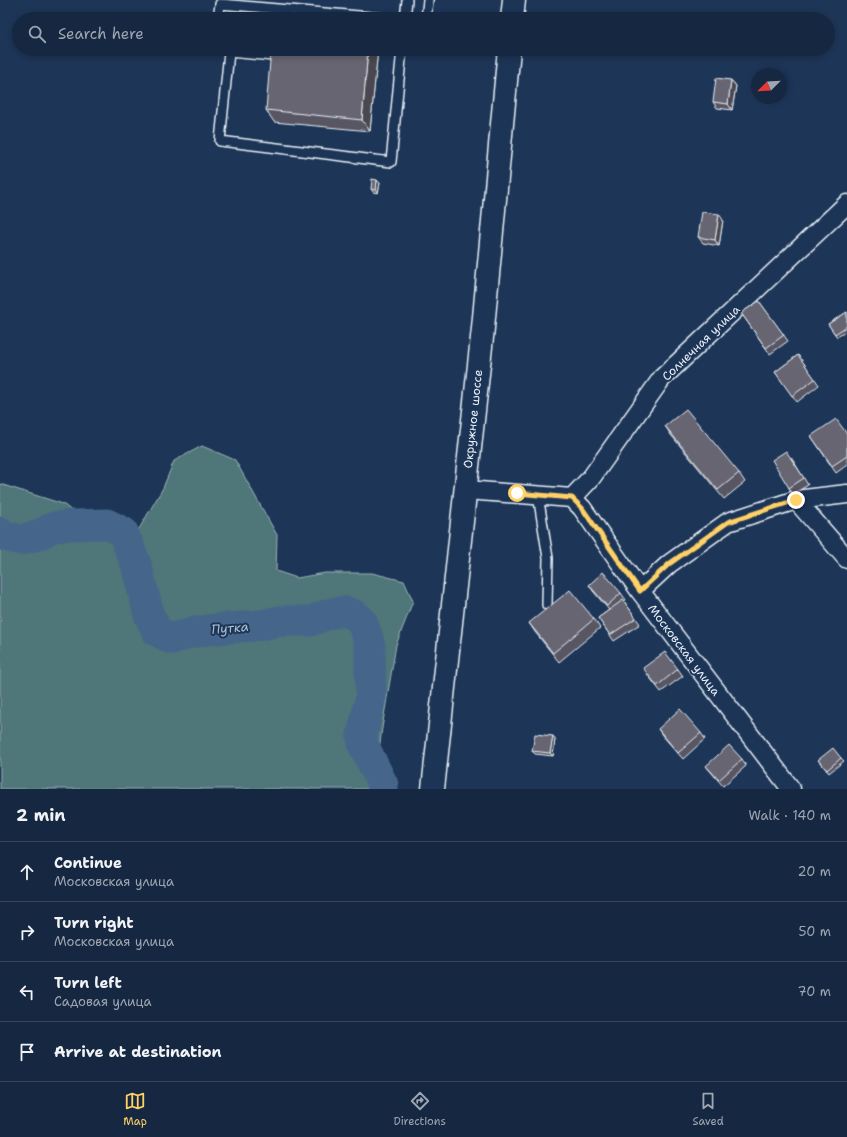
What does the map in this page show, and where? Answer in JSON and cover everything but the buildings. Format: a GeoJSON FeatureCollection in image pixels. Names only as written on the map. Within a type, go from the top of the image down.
{"type":"FeatureCollection","features":[{"type":"Feature","properties":{"kind":"main road"},"geometry":{"type":"LineString","coordinates":[[513,12],[514,0]]}},
{"type":"Feature","properties":{"kind":"main road","name":"Окружное шоссе"},"geometry":{"type":"LineString","coordinates":[[434,789],[466,490],[508,56]]}},
{"type":"Feature","properties":{"kind":"street","name":"Солнечная улица"},"geometry":{"type":"LineString","coordinates":[[572,498],[591,478],[662,378],[847,204]]}},
{"type":"Feature","properties":{"kind":"street"},"geometry":{"type":"LineString","coordinates":[[466,490],[572,498]]}},
{"type":"Feature","properties":{"kind":"street"},"geometry":{"type":"LineString","coordinates":[[640,591],[669,564],[728,522],[796,500],[847,494]]}},
{"type":"Feature","properties":{"kind":"street","name":"Московская улица"},"geometry":{"type":"LineString","coordinates":[[572,498],[582,508],[640,591],[791,789]]}},
{"type":"Feature","properties":{"kind":"street"},"geometry":{"type":"LineString","coordinates":[[796,500],[847,559]]}},
{"type":"Feature","properties":{"kind":"lane"},"geometry":{"type":"LineString","coordinates":[[406,12],[407,0]]}},
{"type":"Feature","properties":{"kind":"lane"},"geometry":{"type":"LineString","coordinates":[[427,12],[428,0]]}},
{"type":"Feature","properties":{"kind":"lane"},"geometry":{"type":"LineString","coordinates":[[219,12],[220,4],[315,12]]}},
{"type":"Feature","properties":{"kind":"lane"},"geometry":{"type":"LineString","coordinates":[[227,56],[220,141],[391,162],[401,56]]}},
{"type":"Feature","properties":{"kind":"lane"},"geometry":{"type":"LineString","coordinates":[[538,495],[548,558],[547,605]]}},
{"type":"Feature","properties":{"kind":"green space"},"geometry":{"type":"Polygon","coordinates":[[[202,446],[235,460],[277,535],[276,571],[297,578],[325,573],[372,573],[404,581],[413,601],[396,645],[382,728],[374,789],[0,789],[0,484],[63,504],[108,539],[139,529],[163,488],[174,461],[202,446]]]}},
{"type":"Feature","properties":{"kind":"waterway","name":"Путка"},"geometry":{"type":"LineString","coordinates":[[0,532],[5,536],[21,540],[38,535],[54,527],[72,525],[107,524],[123,532],[136,564],[149,615],[157,631],[172,639],[190,633],[207,630],[262,625],[279,621],[311,621],[328,614],[338,612],[347,612],[356,616],[362,622],[370,647],[371,697],[362,735],[363,744],[383,785],[383,789]]}},
{"type":"Feature","properties":{"kind":"route"},"geometry":{"type":"LineString","coordinates":[[517,493],[572,498],[582,508],[640,591],[669,564],[728,522],[796,500]]}}]}
